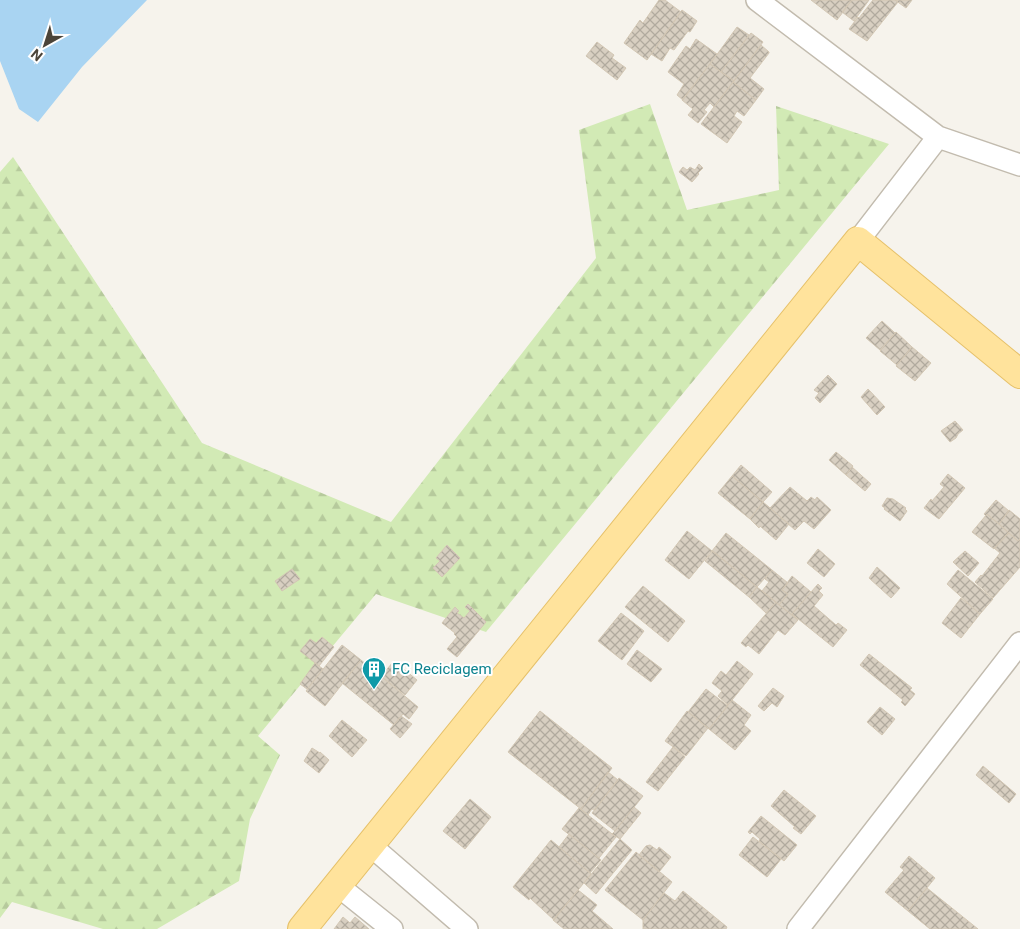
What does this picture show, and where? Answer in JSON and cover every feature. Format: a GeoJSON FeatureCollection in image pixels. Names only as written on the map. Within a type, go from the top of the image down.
{"type":"FeatureCollection","features":[{"type":"Feature","properties":{"kind":"main road"},"geometry":{"type":"LineString","coordinates":[[302,929],[858,241],[1020,374]]}},
{"type":"Feature","properties":{"kind":"street"},"geometry":{"type":"LineString","coordinates":[[757,0],[938,137],[1020,165]]}},
{"type":"Feature","properties":{"kind":"street"},"geometry":{"type":"LineString","coordinates":[[858,241],[938,137]]}},
{"type":"Feature","properties":{"kind":"street"},"geometry":{"type":"LineString","coordinates":[[798,929],[1020,643]]}},
{"type":"Feature","properties":{"kind":"street"},"geometry":{"type":"LineString","coordinates":[[370,845],[466,929]]}},
{"type":"Feature","properties":{"kind":"street"},"geometry":{"type":"LineString","coordinates":[[337,885],[392,929]]}},
{"type":"Feature","properties":{"kind":"green space"},"geometry":{"type":"Polygon","coordinates":[[[650,104],[687,210],[779,190],[776,106],[889,144],[486,632],[376,594],[258,736],[280,755],[250,819],[239,881],[157,929],[103,929],[12,902],[0,918],[0,172],[13,157],[202,443],[391,522],[596,258],[579,130],[650,104]]]}},
{"type":"Feature","properties":{"kind":"water"},"geometry":{"type":"Polygon","coordinates":[[[0,0],[147,0],[82,67],[38,122],[19,109],[0,61],[0,0]]]}},
{"type":"Feature","properties":{"kind":"building"},"geometry":{"type":"Polygon","coordinates":[[[659,0],[665,0],[681,12],[647,60],[624,43],[640,20],[643,23],[659,0]]]}},
{"type":"Feature","properties":{"kind":"building"},"geometry":{"type":"Polygon","coordinates":[[[811,0],[852,0],[837,20],[811,0]]]}},
{"type":"Feature","properties":{"kind":"building"},"geometry":{"type":"Polygon","coordinates":[[[852,0],[869,0],[854,21],[842,12],[852,0]]]}},
{"type":"Feature","properties":{"kind":"building"},"geometry":{"type":"Polygon","coordinates":[[[873,0],[895,0],[898,2],[867,41],[849,29],[873,0]]]}},
{"type":"Feature","properties":{"kind":"building"},"geometry":{"type":"Polygon","coordinates":[[[895,0],[912,0],[906,8],[895,0]]]}},
{"type":"Feature","properties":{"kind":"building"},"geometry":{"type":"Polygon","coordinates":[[[682,10],[697,21],[674,50],[670,48],[662,61],[651,54],[682,10]]]}},
{"type":"Feature","properties":{"kind":"building"},"geometry":{"type":"Polygon","coordinates":[[[737,27],[749,35],[721,72],[710,64],[737,27]]]}},
{"type":"Feature","properties":{"kind":"building"},"geometry":{"type":"Polygon","coordinates":[[[751,33],[763,42],[734,81],[721,72],[751,33]]]}},
{"type":"Feature","properties":{"kind":"building"},"geometry":{"type":"Polygon","coordinates":[[[696,39],[717,54],[683,100],[677,95],[684,84],[668,72],[686,46],[690,49],[696,39]]]}},
{"type":"Feature","properties":{"kind":"building"},"geometry":{"type":"Polygon","coordinates":[[[597,42],[614,55],[612,58],[626,68],[617,80],[586,56],[597,42]]]}},
{"type":"Feature","properties":{"kind":"building"},"geometry":{"type":"Polygon","coordinates":[[[761,45],[769,53],[750,78],[764,89],[756,100],[733,82],[761,45]]]}},
{"type":"Feature","properties":{"kind":"building"},"geometry":{"type":"Polygon","coordinates":[[[710,64],[734,81],[714,107],[710,103],[704,110],[707,112],[698,123],[688,115],[693,109],[682,100],[710,64]]]}},
{"type":"Feature","properties":{"kind":"building"},"geometry":{"type":"Polygon","coordinates":[[[733,82],[756,100],[744,116],[737,111],[734,116],[742,122],[727,143],[701,124],[733,82]]]}},
{"type":"Feature","properties":{"kind":"building"},"geometry":{"type":"Polygon","coordinates":[[[699,164],[703,168],[692,182],[679,172],[683,167],[687,170],[690,167],[695,170],[699,164]]]}},
{"type":"Feature","properties":{"kind":"building"},"geometry":{"type":"Polygon","coordinates":[[[882,321],[895,333],[880,350],[866,338],[882,321]]]}},
{"type":"Feature","properties":{"kind":"building"},"geometry":{"type":"Polygon","coordinates":[[[896,332],[912,347],[897,365],[880,351],[896,332]]]}},
{"type":"Feature","properties":{"kind":"building"},"geometry":{"type":"Polygon","coordinates":[[[912,347],[931,363],[915,381],[896,366],[912,347]]]}},
{"type":"Feature","properties":{"kind":"building"},"geometry":{"type":"Polygon","coordinates":[[[828,375],[837,384],[820,403],[815,398],[819,393],[814,390],[828,375]]]}},
{"type":"Feature","properties":{"kind":"building"},"geometry":{"type":"Polygon","coordinates":[[[868,389],[885,407],[877,415],[861,397],[868,389]]]}},
{"type":"Feature","properties":{"kind":"building"},"geometry":{"type":"Polygon","coordinates":[[[955,421],[963,430],[950,442],[941,431],[955,421]]]}},
{"type":"Feature","properties":{"kind":"building"},"geometry":{"type":"Polygon","coordinates":[[[836,452],[853,466],[846,475],[829,460],[836,452]]]}},
{"type":"Feature","properties":{"kind":"building"},"geometry":{"type":"Polygon","coordinates":[[[741,465],[772,492],[763,502],[732,476],[741,465]]]}},
{"type":"Feature","properties":{"kind":"building"},"geometry":{"type":"Polygon","coordinates":[[[852,467],[871,484],[865,491],[846,475],[852,467]]]}},
{"type":"Feature","properties":{"kind":"building"},"geometry":{"type":"Polygon","coordinates":[[[948,474],[965,488],[939,519],[924,508],[944,487],[940,484],[948,474]]]}},
{"type":"Feature","properties":{"kind":"building"},"geometry":{"type":"Polygon","coordinates":[[[732,476],[763,502],[750,519],[718,493],[732,476]]]}},
{"type":"Feature","properties":{"kind":"building"},"geometry":{"type":"Polygon","coordinates":[[[790,487],[807,501],[811,497],[815,500],[817,497],[831,510],[814,529],[804,521],[795,530],[770,508],[790,487]]]}},
{"type":"Feature","properties":{"kind":"building"},"geometry":{"type":"Polygon","coordinates":[[[887,498],[893,499],[906,508],[907,511],[900,521],[882,506],[887,498]]]}},
{"type":"Feature","properties":{"kind":"building"},"geometry":{"type":"Polygon","coordinates":[[[996,500],[1009,511],[999,524],[987,514],[986,516],[984,514],[996,500]]]}},
{"type":"Feature","properties":{"kind":"building"},"geometry":{"type":"Polygon","coordinates":[[[763,502],[789,524],[776,540],[750,519],[763,502]]]}},
{"type":"Feature","properties":{"kind":"building"},"geometry":{"type":"Polygon","coordinates":[[[1009,510],[1020,519],[1020,539],[1018,541],[999,524],[1009,510]]]}},
{"type":"Feature","properties":{"kind":"building"},"geometry":{"type":"Polygon","coordinates":[[[987,514],[1009,533],[994,549],[972,532],[987,514]]]}},
{"type":"Feature","properties":{"kind":"building"},"geometry":{"type":"Polygon","coordinates":[[[687,531],[712,551],[689,579],[665,560],[687,531]]]}},
{"type":"Feature","properties":{"kind":"building"},"geometry":{"type":"Polygon","coordinates":[[[726,533],[772,570],[757,587],[712,551],[726,533]]]}},
{"type":"Feature","properties":{"kind":"building"},"geometry":{"type":"Polygon","coordinates":[[[1008,533],[1018,541],[1020,539],[1020,567],[993,598],[975,582],[1000,553],[994,548],[1008,533]]]}},
{"type":"Feature","properties":{"kind":"building"},"geometry":{"type":"Polygon","coordinates":[[[447,545],[460,558],[442,577],[433,568],[440,561],[436,558],[447,545]]]}},
{"type":"Feature","properties":{"kind":"building"},"geometry":{"type":"Polygon","coordinates":[[[818,549],[835,564],[824,577],[807,563],[818,549]]]}},
{"type":"Feature","properties":{"kind":"building"},"geometry":{"type":"Polygon","coordinates":[[[713,551],[757,587],[749,597],[705,561],[713,551]]]}},
{"type":"Feature","properties":{"kind":"building"},"geometry":{"type":"Polygon","coordinates":[[[965,551],[979,563],[968,576],[953,562],[965,551]]]}},
{"type":"Feature","properties":{"kind":"building"},"geometry":{"type":"Polygon","coordinates":[[[877,567],[900,588],[891,598],[869,578],[877,567]]]}},
{"type":"Feature","properties":{"kind":"building"},"geometry":{"type":"Polygon","coordinates":[[[292,569],[300,579],[282,591],[275,581],[292,569]]]}},
{"type":"Feature","properties":{"kind":"building"},"geometry":{"type":"Polygon","coordinates":[[[772,570],[788,583],[782,590],[788,594],[779,605],[762,591],[769,582],[765,579],[772,570]]]}},
{"type":"Feature","properties":{"kind":"building"},"geometry":{"type":"Polygon","coordinates":[[[958,570],[993,599],[980,614],[947,584],[958,570]]]}},
{"type":"Feature","properties":{"kind":"building"},"geometry":{"type":"Polygon","coordinates":[[[792,576],[811,592],[792,614],[797,619],[779,605],[788,594],[782,590],[792,576]]]}},
{"type":"Feature","properties":{"kind":"building"},"geometry":{"type":"Polygon","coordinates":[[[818,584],[822,588],[819,591],[823,595],[814,606],[836,625],[838,623],[847,630],[833,647],[792,614],[818,584]]]}},
{"type":"Feature","properties":{"kind":"building"},"geometry":{"type":"Polygon","coordinates":[[[643,586],[685,621],[668,642],[625,607],[643,586]]]}},
{"type":"Feature","properties":{"kind":"building"},"geometry":{"type":"Polygon","coordinates":[[[757,587],[776,602],[766,613],[749,597],[757,587]]]}},
{"type":"Feature","properties":{"kind":"building"},"geometry":{"type":"Polygon","coordinates":[[[961,598],[980,614],[961,638],[942,623],[961,598]]]}},
{"type":"Feature","properties":{"kind":"building"},"geometry":{"type":"Polygon","coordinates":[[[776,602],[798,620],[785,635],[778,630],[759,654],[748,645],[746,647],[741,643],[776,602]]]}},
{"type":"Feature","properties":{"kind":"building"},"geometry":{"type":"Polygon","coordinates":[[[468,604],[486,622],[457,657],[447,649],[457,637],[455,633],[442,623],[455,607],[459,611],[457,613],[464,618],[470,611],[465,607],[468,604]]]}},
{"type":"Feature","properties":{"kind":"building"},"geometry":{"type":"Polygon","coordinates":[[[621,613],[644,631],[622,660],[598,641],[621,613]]]}},
{"type":"Feature","properties":{"kind":"building"},"geometry":{"type":"Polygon","coordinates":[[[322,637],[334,647],[319,666],[300,651],[310,639],[316,643],[322,637]]]}},
{"type":"Feature","properties":{"kind":"building"},"geometry":{"type":"Polygon","coordinates":[[[342,645],[361,660],[325,706],[306,691],[342,645]]]}},
{"type":"Feature","properties":{"kind":"building"},"geometry":{"type":"Polygon","coordinates":[[[637,650],[662,669],[651,682],[627,664],[637,650]]]}},
{"type":"Feature","properties":{"kind":"building"},"geometry":{"type":"Polygon","coordinates":[[[869,654],[912,688],[910,690],[915,694],[905,706],[901,702],[903,700],[860,665],[869,654]]]}},
{"type":"Feature","properties":{"kind":"building","name":"FC Reciclagem"},"geometry":{"type":"Polygon","coordinates":[[[361,660],[418,707],[409,719],[403,714],[394,725],[342,683],[361,660]]]}},
{"type":"Feature","properties":{"kind":"building"},"geometry":{"type":"Polygon","coordinates":[[[394,661],[417,680],[405,695],[381,676],[394,661]]]}},
{"type":"Feature","properties":{"kind":"building"},"geometry":{"type":"Polygon","coordinates":[[[737,661],[753,674],[728,705],[718,696],[722,691],[712,683],[721,671],[726,675],[737,661]]]}},
{"type":"Feature","properties":{"kind":"building"},"geometry":{"type":"Polygon","coordinates":[[[315,663],[323,669],[307,689],[300,684],[315,663]]]}},
{"type":"Feature","properties":{"kind":"building"},"geometry":{"type":"Polygon","coordinates":[[[773,688],[784,696],[777,707],[772,703],[764,711],[758,706],[773,688]]]}},
{"type":"Feature","properties":{"kind":"building"},"geometry":{"type":"Polygon","coordinates":[[[706,689],[728,706],[709,729],[688,712],[706,689]]]}},
{"type":"Feature","properties":{"kind":"building"},"geometry":{"type":"Polygon","coordinates":[[[732,700],[751,715],[744,725],[751,731],[735,750],[709,729],[732,700]]]}},
{"type":"Feature","properties":{"kind":"building"},"geometry":{"type":"Polygon","coordinates":[[[880,707],[895,719],[882,735],[867,722],[880,707]]]}},
{"type":"Feature","properties":{"kind":"building"},"geometry":{"type":"Polygon","coordinates":[[[540,711],[612,768],[581,809],[508,752],[540,711]]]}},
{"type":"Feature","properties":{"kind":"building"},"geometry":{"type":"Polygon","coordinates":[[[687,711],[708,728],[686,756],[665,741],[687,711]]]}},
{"type":"Feature","properties":{"kind":"building"},"geometry":{"type":"Polygon","coordinates":[[[401,716],[412,724],[400,738],[390,729],[401,716]]]}},
{"type":"Feature","properties":{"kind":"building"},"geometry":{"type":"Polygon","coordinates":[[[342,720],[367,740],[352,757],[329,736],[342,720]]]}},
{"type":"Feature","properties":{"kind":"building"},"geometry":{"type":"Polygon","coordinates":[[[673,747],[685,757],[658,791],[646,782],[673,747]]]}},
{"type":"Feature","properties":{"kind":"building"},"geometry":{"type":"Polygon","coordinates":[[[312,748],[329,760],[319,773],[304,761],[312,748]]]}},
{"type":"Feature","properties":{"kind":"building"},"geometry":{"type":"Polygon","coordinates":[[[983,766],[1016,794],[1009,803],[976,775],[983,766]]]}},
{"type":"Feature","properties":{"kind":"building"},"geometry":{"type":"Polygon","coordinates":[[[608,772],[618,780],[595,810],[591,810],[588,815],[581,809],[608,772]]]}},
{"type":"Feature","properties":{"kind":"building"},"geometry":{"type":"Polygon","coordinates":[[[619,778],[643,796],[615,831],[592,813],[619,778]]]}},
{"type":"Feature","properties":{"kind":"building"},"geometry":{"type":"Polygon","coordinates":[[[784,790],[816,816],[801,834],[771,806],[784,790]]]}},
{"type":"Feature","properties":{"kind":"building"},"geometry":{"type":"Polygon","coordinates":[[[470,799],[491,817],[465,849],[443,831],[470,799]]]}},
{"type":"Feature","properties":{"kind":"building"},"geometry":{"type":"Polygon","coordinates":[[[634,807],[641,813],[620,839],[612,834],[634,807]]]}},
{"type":"Feature","properties":{"kind":"building"},"geometry":{"type":"Polygon","coordinates":[[[579,808],[616,837],[599,858],[562,829],[579,808]]]}},
{"type":"Feature","properties":{"kind":"building"},"geometry":{"type":"Polygon","coordinates":[[[761,816],[797,845],[784,861],[759,841],[760,839],[752,832],[750,834],[748,832],[761,816]]]}},
{"type":"Feature","properties":{"kind":"building"},"geometry":{"type":"Polygon","coordinates":[[[569,834],[601,860],[590,873],[559,847],[569,834]]]}},
{"type":"Feature","properties":{"kind":"building"},"geometry":{"type":"Polygon","coordinates":[[[753,837],[781,859],[767,877],[739,855],[753,837]]]}},
{"type":"Feature","properties":{"kind":"building"},"geometry":{"type":"Polygon","coordinates":[[[620,839],[632,850],[596,894],[584,883],[620,839]]]}},
{"type":"Feature","properties":{"kind":"building"},"geometry":{"type":"Polygon","coordinates":[[[551,840],[591,874],[554,920],[530,898],[529,900],[513,887],[551,840]]]}},
{"type":"Feature","properties":{"kind":"building"},"geometry":{"type":"Polygon","coordinates":[[[650,845],[657,850],[659,847],[671,857],[659,872],[639,855],[646,846],[650,845]]]}},
{"type":"Feature","properties":{"kind":"building"},"geometry":{"type":"Polygon","coordinates":[[[636,852],[672,882],[643,920],[605,890],[636,852]]]}},
{"type":"Feature","properties":{"kind":"building"},"geometry":{"type":"Polygon","coordinates":[[[909,856],[935,878],[908,911],[885,892],[904,870],[900,867],[909,856]]]}},
{"type":"Feature","properties":{"kind":"building"},"geometry":{"type":"Polygon","coordinates":[[[927,888],[978,929],[930,929],[908,911],[927,888]]]}},
{"type":"Feature","properties":{"kind":"building"},"geometry":{"type":"Polygon","coordinates":[[[578,890],[597,905],[592,911],[613,929],[564,929],[553,920],[578,890]]]}},
{"type":"Feature","properties":{"kind":"building"},"geometry":{"type":"Polygon","coordinates":[[[683,891],[727,927],[726,929],[643,929],[643,920],[664,893],[675,901],[683,891]]]}},
{"type":"Feature","properties":{"kind":"building"},"geometry":{"type":"Polygon","coordinates":[[[343,917],[350,923],[355,917],[369,929],[334,929],[343,917]]]}},
{"type":"Feature","properties":{"kind":"place","name":"FC Reciclagem"},"geometry":{"type":"Point","coordinates":[374,690]}}]}
